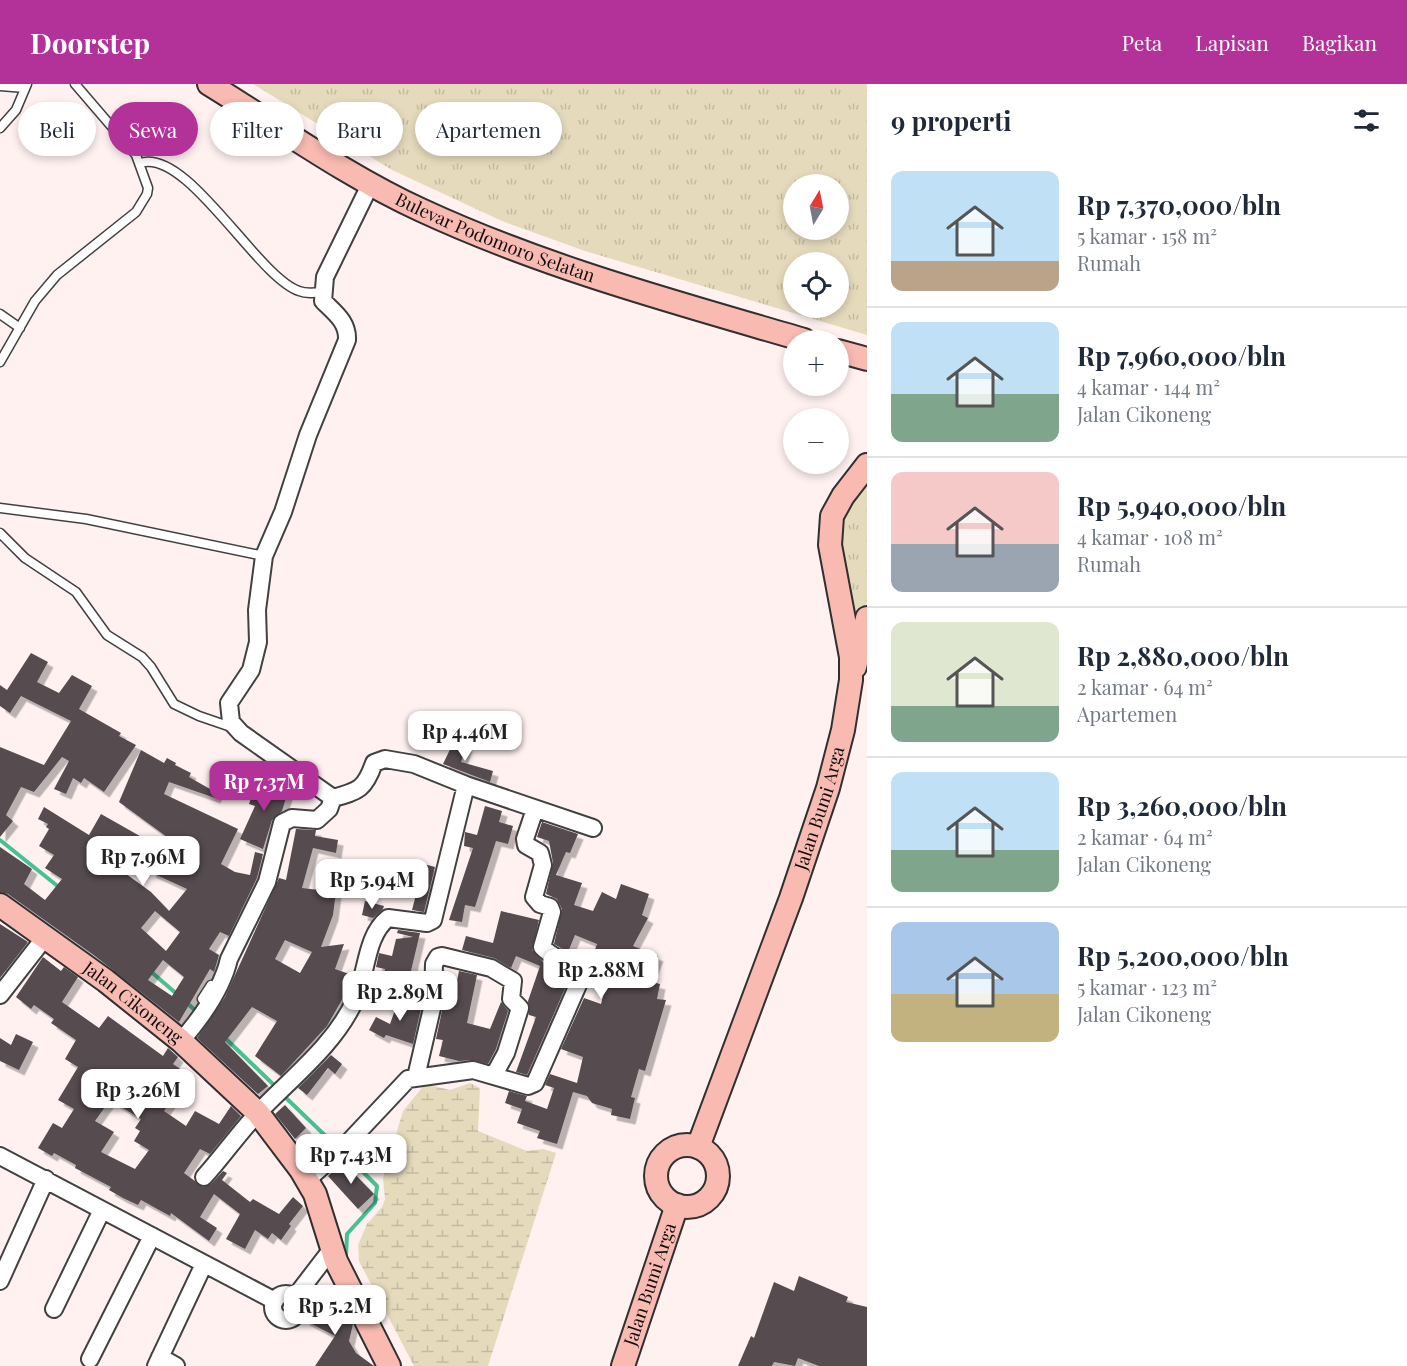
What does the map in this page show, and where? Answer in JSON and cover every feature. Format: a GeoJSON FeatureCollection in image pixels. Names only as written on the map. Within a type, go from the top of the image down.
{"type":"FeatureCollection","features":[{"type":"Feature","properties":{"kind":"street","name":"Bulevar Podomoro Selatan"},"geometry":{"type":"LineString","coordinates":[[209,84],[371,183],[418,209],[510,249],[783,334]]}},
{"type":"Feature","properties":{"kind":"street"},"geometry":{"type":"LineString","coordinates":[[333,798],[237,729],[231,722],[229,703],[251,670],[258,642],[257,610],[264,556],[283,512],[308,435],[347,340],[348,330],[343,322],[322,301],[325,277],[371,183]]}},
{"type":"Feature","properties":{"kind":"street"},"geometry":{"type":"LineString","coordinates":[[849,354],[867,359]]}},
{"type":"Feature","properties":{"kind":"street","name":"Jalan Bumi Arga"},"geometry":{"type":"LineString","coordinates":[[698,1147],[791,898],[843,730],[851,680],[851,657],[830,545],[832,516],[843,496],[867,465]]}},
{"type":"Feature","properties":{"kind":"street"},"geometry":{"type":"LineString","coordinates":[[851,680],[867,618]]}},
{"type":"Feature","properties":{"kind":"street"},"geometry":{"type":"LineString","coordinates":[[333,798],[358,791],[368,779],[374,763],[385,759],[414,764],[466,785],[593,828]]}},
{"type":"Feature","properties":{"kind":"street"},"geometry":{"type":"LineString","coordinates":[[204,1177],[258,1113],[323,1046],[352,1006],[361,987],[378,925],[388,918],[427,923],[433,920],[466,785]]}},
{"type":"Feature","properties":{"kind":"street"},"geometry":{"type":"LineString","coordinates":[[181,1041],[204,1011],[267,882],[282,824],[292,818],[317,820],[329,809],[333,798]]}},
{"type":"Feature","properties":{"kind":"street"},"geometry":{"type":"LineString","coordinates":[[307,1180],[338,1153],[408,1079],[473,1070],[533,1086],[581,978],[580,971],[542,946],[552,912],[550,907],[540,904],[534,897],[543,865],[540,853],[526,845],[525,839],[535,809]]}},
{"type":"Feature","properties":{"kind":"street","name":"Jalan Cikoneng"},"geometry":{"type":"LineString","coordinates":[[0,905],[46,936],[181,1041],[258,1113],[315,1194],[331,1250],[354,1302],[389,1366]]}},
{"type":"Feature","properties":{"kind":"street"},"geometry":{"type":"LineString","coordinates":[[0,995],[46,936]]}},
{"type":"Feature","properties":{"kind":"street"},"geometry":{"type":"LineString","coordinates":[[416,1077],[433,1004],[434,964],[438,957],[442,956],[491,968],[513,981],[511,999],[520,1008],[506,1053],[494,1075]]}},
{"type":"Feature","properties":{"kind":"street"},"geometry":{"type":"LineString","coordinates":[[684,1145],[698,1147],[713,1159],[717,1168],[716,1188],[703,1203],[693,1206],[677,1205],[665,1198],[659,1190],[656,1181],[659,1161],[674,1148],[684,1145]]}},
{"type":"Feature","properties":{"kind":"street"},"geometry":{"type":"LineString","coordinates":[[0,1158],[46,1179],[275,1301]]}},
{"type":"Feature","properties":{"kind":"street"},"geometry":{"type":"LineString","coordinates":[[0,1281],[46,1179]]}},
{"type":"Feature","properties":{"kind":"street","name":"Jalan Bumi Arga"},"geometry":{"type":"LineString","coordinates":[[623,1366],[677,1205]]}},
{"type":"Feature","properties":{"kind":"street"},"geometry":{"type":"LineString","coordinates":[[54,1309],[102,1210]]}},
{"type":"Feature","properties":{"kind":"street"},"geometry":{"type":"LineString","coordinates":[[90,1359],[152,1236]]}},
{"type":"Feature","properties":{"kind":"street"},"geometry":{"type":"LineString","coordinates":[[295,1297],[331,1250]]}},
{"type":"Feature","properties":{"kind":"street"},"geometry":{"type":"LineString","coordinates":[[176,1366],[158,1362],[204,1264]]}},
{"type":"Feature","properties":{"kind":"street"},"geometry":{"type":"LineString","coordinates":[[284,1294],[295,1297],[299,1307],[298,1313],[289,1320],[278,1317],[274,1313],[275,1301],[284,1294]]}},
{"type":"Feature","properties":{"kind":"lane"},"geometry":{"type":"LineString","coordinates":[[0,362],[35,301],[57,275],[136,212],[148,188],[140,163],[118,131],[75,84]]}},
{"type":"Feature","properties":{"kind":"lane"},"geometry":{"type":"LineString","coordinates":[[0,86],[26,86],[16,110],[8,122],[0,128]]}},
{"type":"Feature","properties":{"kind":"lane"},"geometry":{"type":"LineString","coordinates":[[140,163],[155,162],[174,171],[214,207],[285,284],[307,294],[322,292]]}},
{"type":"Feature","properties":{"kind":"lane"},"geometry":{"type":"LineString","coordinates":[[0,314],[20,328]]}},
{"type":"Feature","properties":{"kind":"lane"},"geometry":{"type":"LineString","coordinates":[[0,508],[86,519],[264,556]]}},
{"type":"Feature","properties":{"kind":"lane"},"geometry":{"type":"LineString","coordinates":[[0,533],[25,558],[76,592],[107,635],[142,657],[151,667],[174,704],[199,716],[237,729]]}},
{"type":"Feature","properties":{"kind":"lane"},"geometry":{"type":"LineString","coordinates":[[204,1011],[202,999],[211,985]]}},
{"type":"Feature","properties":{"kind":"green space"},"geometry":{"type":"Polygon","coordinates":[[[253,84],[867,84],[867,335],[810,318],[849,318],[849,252],[783,252],[783,310],[585,251],[502,221],[392,170],[369,156],[403,156],[403,102],[316,102],[316,123],[304,116],[304,102],[282,102],[253,84]]]}},
{"type":"Feature","properties":{"kind":"green space"},"geometry":{"type":"Polygon","coordinates":[[[867,476],[867,602],[858,635],[843,580],[839,539],[845,512],[867,476]]]}},
{"type":"Feature","properties":{"kind":"green space"},"geometry":{"type":"Polygon","coordinates":[[[470,1083],[480,1088],[478,1131],[527,1151],[543,1149],[556,1153],[488,1366],[414,1366],[359,1261],[358,1245],[367,1224],[382,1207],[385,1199],[383,1178],[403,1111],[425,1084],[450,1090],[470,1083]]]}},
{"type":"Feature","properties":{"kind":"building"},"geometry":{"type":"Polygon","coordinates":[[[31,653],[48,662],[37,682],[59,693],[72,675],[92,686],[79,709],[121,733],[119,736],[136,745],[104,792],[84,778],[81,783],[73,778],[66,794],[54,789],[69,761],[62,757],[34,792],[21,787],[6,815],[13,821],[0,837],[0,747],[44,765],[71,721],[21,696],[10,713],[0,706],[0,685],[7,690],[31,653]]]}},
{"type":"Feature","properties":{"kind":"building"},"geometry":{"type":"Polygon","coordinates":[[[445,711],[463,719],[456,734],[430,724],[435,712],[442,717],[445,711]]]}},
{"type":"Feature","properties":{"kind":"building"},"geometry":{"type":"Polygon","coordinates":[[[456,737],[467,746],[461,762],[493,771],[490,782],[443,764],[456,737]]]}},
{"type":"Feature","properties":{"kind":"building"},"geometry":{"type":"Polygon","coordinates":[[[141,750],[164,763],[167,758],[191,773],[189,777],[217,793],[215,798],[169,782],[164,794],[238,829],[221,864],[235,872],[250,875],[255,852],[263,854],[257,878],[229,936],[220,932],[209,949],[219,955],[214,972],[210,969],[179,1022],[95,956],[8,894],[0,892],[0,847],[32,869],[24,884],[45,900],[62,879],[45,868],[54,855],[39,846],[49,829],[46,827],[48,824],[38,819],[44,807],[89,835],[101,814],[161,848],[167,837],[119,802],[141,750]],[[135,854],[122,871],[151,892],[169,911],[187,889],[150,872],[154,864],[135,854]],[[155,911],[141,928],[166,951],[180,932],[155,911]],[[163,960],[148,980],[172,996],[184,977],[163,960]]]}},
{"type":"Feature","properties":{"kind":"building"},"geometry":{"type":"Polygon","coordinates":[[[257,781],[277,788],[279,785],[289,788],[282,811],[272,820],[263,849],[240,839],[255,806],[249,804],[257,781]]]}},
{"type":"Feature","properties":{"kind":"building"},"geometry":{"type":"Polygon","coordinates":[[[485,806],[502,811],[499,822],[513,826],[508,844],[496,841],[475,907],[465,905],[462,922],[449,920],[473,848],[464,846],[465,832],[477,835],[485,806]]]}},
{"type":"Feature","properties":{"kind":"building"},"geometry":{"type":"Polygon","coordinates":[[[542,822],[578,834],[570,853],[566,852],[556,875],[582,883],[574,905],[593,911],[602,892],[616,899],[621,884],[649,894],[642,915],[648,918],[633,946],[658,956],[648,981],[660,984],[657,999],[666,1000],[645,1071],[639,1069],[631,1097],[635,1098],[630,1119],[611,1115],[612,1109],[592,1103],[587,1096],[573,1092],[557,1144],[537,1138],[540,1131],[517,1123],[522,1109],[505,1103],[509,1091],[527,1096],[525,1101],[547,1109],[554,1088],[545,1085],[550,1074],[577,1083],[583,1057],[561,1049],[584,998],[601,1004],[608,976],[590,969],[597,944],[575,935],[568,952],[554,944],[562,909],[557,899],[546,894],[553,863],[549,841],[537,837],[542,822]]]}},
{"type":"Feature","properties":{"kind":"building"},"geometry":{"type":"Polygon","coordinates":[[[296,829],[316,830],[315,836],[338,840],[336,853],[313,848],[302,888],[336,892],[333,915],[321,947],[344,944],[335,969],[352,975],[347,991],[327,1026],[281,1076],[255,1056],[277,1021],[252,1007],[225,1042],[268,1086],[258,1094],[197,1038],[225,997],[279,878],[286,880],[296,829]],[[285,940],[275,959],[300,973],[312,952],[285,940]]]}},
{"type":"Feature","properties":{"kind":"building"},"geometry":{"type":"Polygon","coordinates":[[[424,864],[435,867],[424,912],[412,910],[424,864]]]}},
{"type":"Feature","properties":{"kind":"building"},"geometry":{"type":"Polygon","coordinates":[[[365,901],[384,906],[383,909],[373,918],[362,915],[365,901]]]}},
{"type":"Feature","properties":{"kind":"building"},"geometry":{"type":"Polygon","coordinates":[[[501,911],[539,920],[532,950],[544,963],[570,977],[527,1075],[516,1072],[536,1017],[529,1015],[528,1001],[540,966],[516,956],[511,968],[494,958],[462,950],[466,936],[493,943],[501,911]]]}},
{"type":"Feature","properties":{"kind":"building"},"geometry":{"type":"Polygon","coordinates":[[[0,924],[28,942],[0,978],[0,924]]]}},
{"type":"Feature","properties":{"kind":"building"},"geometry":{"type":"Polygon","coordinates":[[[398,930],[420,933],[405,996],[380,988],[385,969],[376,967],[379,953],[392,956],[396,939],[413,937],[397,933],[398,930]]]}},
{"type":"Feature","properties":{"kind":"building"},"geometry":{"type":"Polygon","coordinates":[[[43,957],[61,971],[64,967],[78,977],[62,1002],[99,1028],[108,1016],[163,1056],[168,1048],[178,1057],[173,1064],[189,1075],[164,1111],[186,1126],[195,1111],[219,1124],[231,1106],[241,1116],[210,1154],[200,1149],[184,1173],[203,1187],[211,1184],[223,1171],[227,1173],[222,1180],[250,1202],[253,1199],[279,1214],[293,1197],[303,1206],[289,1224],[291,1226],[281,1240],[272,1233],[268,1239],[255,1230],[245,1249],[226,1239],[240,1214],[214,1194],[200,1217],[217,1228],[209,1241],[171,1213],[170,1216],[141,1200],[138,1205],[123,1198],[109,1190],[111,1187],[75,1168],[76,1165],[54,1153],[52,1156],[38,1148],[53,1123],[62,1128],[74,1109],[58,1100],[78,1067],[65,1059],[76,1040],[51,1023],[54,1019],[34,1005],[31,1009],[16,997],[43,957]],[[110,1100],[95,1121],[114,1132],[101,1152],[135,1169],[149,1150],[134,1141],[140,1131],[135,1128],[141,1119],[110,1100]]]}},
{"type":"Feature","properties":{"kind":"building"},"geometry":{"type":"Polygon","coordinates":[[[459,971],[477,975],[467,1023],[490,1029],[501,1002],[508,1011],[496,1049],[488,1064],[439,1056],[443,1040],[436,1039],[443,1006],[444,976],[457,981],[459,971]]]}},
{"type":"Feature","properties":{"kind":"building"},"geometry":{"type":"Polygon","coordinates":[[[399,999],[422,1004],[413,1044],[386,1035],[384,1038],[369,1030],[376,1017],[390,1024],[399,999]]]}},
{"type":"Feature","properties":{"kind":"building"},"geometry":{"type":"Polygon","coordinates":[[[16,1034],[33,1042],[19,1070],[0,1061],[0,1038],[11,1045],[16,1034]]]}},
{"type":"Feature","properties":{"kind":"building"},"geometry":{"type":"Polygon","coordinates":[[[331,1055],[342,1064],[335,1074],[328,1068],[307,1095],[298,1088],[331,1055]]]}},
{"type":"Feature","properties":{"kind":"building"},"geometry":{"type":"Polygon","coordinates":[[[285,1105],[306,1128],[295,1139],[275,1114],[285,1105]]]}},
{"type":"Feature","properties":{"kind":"building"},"geometry":{"type":"Polygon","coordinates":[[[343,1162],[374,1194],[358,1209],[328,1176],[343,1162]]]}},
{"type":"Feature","properties":{"kind":"building"},"geometry":{"type":"Polygon","coordinates":[[[799,1276],[848,1297],[846,1302],[867,1307],[867,1366],[819,1366],[798,1358],[795,1366],[774,1362],[772,1366],[738,1366],[751,1336],[754,1338],[774,1282],[794,1291],[799,1276]]]}},
{"type":"Feature","properties":{"kind":"building"},"geometry":{"type":"Polygon","coordinates":[[[316,1298],[345,1313],[343,1317],[353,1324],[349,1341],[356,1353],[374,1366],[315,1366],[335,1336],[304,1320],[316,1298]]]}},
{"type":"Feature","properties":{"kind":"waterway"},"geometry":{"type":"LineString","coordinates":[[0,840],[60,888]]}},
{"type":"Feature","properties":{"kind":"waterway"},"geometry":{"type":"LineString","coordinates":[[149,970],[178,995]]}},
{"type":"Feature","properties":{"kind":"waterway"},"geometry":{"type":"LineString","coordinates":[[186,1002],[198,1013]]}},
{"type":"Feature","properties":{"kind":"waterway"},"geometry":{"type":"LineString","coordinates":[[223,1036],[276,1087]]}},
{"type":"Feature","properties":{"kind":"waterway"},"geometry":{"type":"LineString","coordinates":[[283,1095],[336,1146]]}},
{"type":"Feature","properties":{"kind":"waterway"},"geometry":{"type":"LineString","coordinates":[[344,1153],[377,1186],[375,1203],[347,1234],[346,1256]]}}]}
